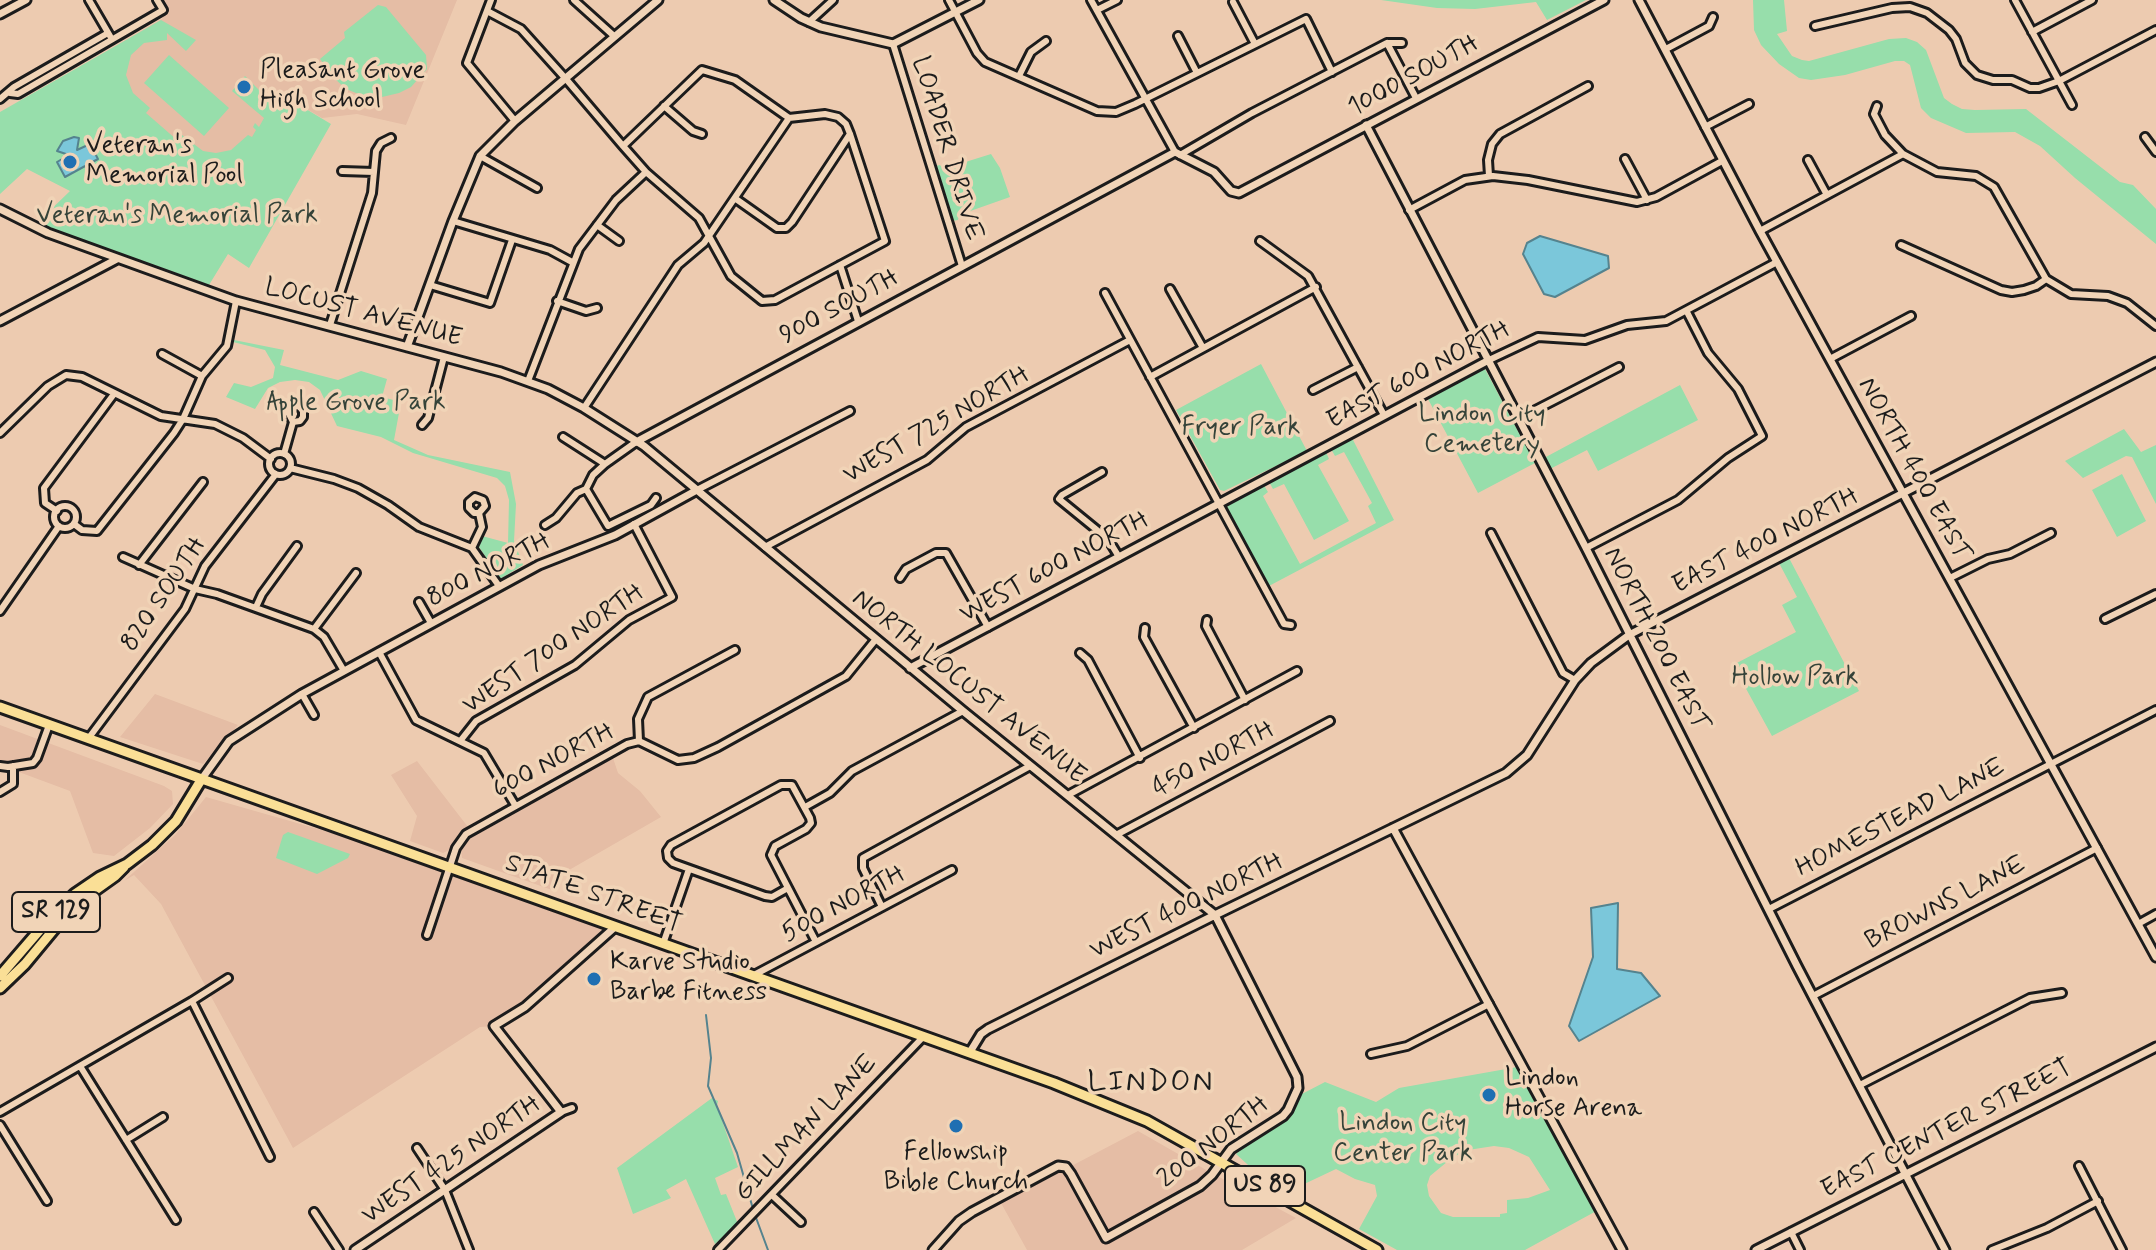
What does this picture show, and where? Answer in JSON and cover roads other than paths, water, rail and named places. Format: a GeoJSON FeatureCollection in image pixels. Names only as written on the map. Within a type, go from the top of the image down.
{"type":"FeatureCollection","features":[{"type":"Feature","properties":{"kind":"main road","name":"STATE STREET"},"geometry":{"type":"LineString","coordinates":[[0,707],[970,1052],[1147,1121],[1377,1250]]}},
{"type":"Feature","properties":{"kind":"main road","name":"SR 129"},"geometry":{"type":"LineString","coordinates":[[0,988],[25,964],[74,905],[115,876],[176,821],[201,780]]}},
{"type":"Feature","properties":{"kind":"main road","name":"SR 129"},"geometry":{"type":"LineString","coordinates":[[0,976],[67,901],[100,877],[127,864]]}},
{"type":"Feature","properties":{"kind":"street"},"geometry":{"type":"LineString","coordinates":[[0,14],[26,0]]}},
{"type":"Feature","properties":{"kind":"street"},"geometry":{"type":"LineString","coordinates":[[89,0],[110,36]]}},
{"type":"Feature","properties":{"kind":"street"},"geometry":{"type":"LineString","coordinates":[[0,99],[10,93],[18,94],[110,36],[163,10],[157,0]]}},
{"type":"Feature","properties":{"kind":"street"},"geometry":{"type":"LineString","coordinates":[[491,0],[467,63],[515,121]]}},
{"type":"Feature","properties":{"kind":"street"},"geometry":{"type":"LineString","coordinates":[[574,0],[614,36]]}},
{"type":"Feature","properties":{"kind":"street"},"geometry":{"type":"LineString","coordinates":[[407,347],[480,156],[515,121],[658,0]]}},
{"type":"Feature","properties":{"kind":"street"},"geometry":{"type":"LineString","coordinates":[[774,0],[821,27],[893,44],[979,0]]}},
{"type":"Feature","properties":{"kind":"street"},"geometry":{"type":"LineString","coordinates":[[809,22],[833,0]]}},
{"type":"Feature","properties":{"kind":"street"},"geometry":{"type":"LineString","coordinates":[[949,0],[980,58],[1097,111],[1116,112],[1145,100],[1306,19],[1332,72]]}},
{"type":"Feature","properties":{"kind":"street"},"geometry":{"type":"LineString","coordinates":[[1091,0],[1145,100],[1178,153]]}},
{"type":"Feature","properties":{"kind":"street"},"geometry":{"type":"LineString","coordinates":[[1097,10],[1117,0]]}},
{"type":"Feature","properties":{"kind":"street","name":"1000 SOUTH"},"geometry":{"type":"LineString","coordinates":[[1178,153],[1214,172],[1231,191],[1243,191],[1604,0]]}},
{"type":"Feature","properties":{"kind":"street","name":"NORTH 400 EAST"},"geometry":{"type":"LineString","coordinates":[[1639,0],[1722,161],[2156,957]]}},
{"type":"Feature","properties":{"kind":"street"},"geometry":{"type":"LineString","coordinates":[[2015,0],[2072,105]]}},
{"type":"Feature","properties":{"kind":"street"},"geometry":{"type":"LineString","coordinates":[[2032,32],[2092,0]]}},
{"type":"Feature","properties":{"kind":"street"},"geometry":{"type":"LineString","coordinates":[[1233,2],[1255,44]]}},
{"type":"Feature","properties":{"kind":"street"},"geometry":{"type":"LineString","coordinates":[[1815,26],[1912,4],[1949,30],[1965,63],[1984,79],[2012,80],[2030,88],[2059,81],[2156,30]]}},
{"type":"Feature","properties":{"kind":"street"},"geometry":{"type":"LineString","coordinates":[[487,11],[521,29],[566,79],[623,146],[646,172],[699,218],[731,276],[767,302],[885,241],[850,134],[846,124],[838,117],[825,114],[789,118],[735,80],[702,70],[623,146]]}},
{"type":"Feature","properties":{"kind":"street"},"geometry":{"type":"LineString","coordinates":[[1666,49],[1709,26],[1713,17]]}},
{"type":"Feature","properties":{"kind":"street"},"geometry":{"type":"LineString","coordinates":[[1178,36],[1197,73]]}},
{"type":"Feature","properties":{"kind":"street"},"geometry":{"type":"LineString","coordinates":[[1019,76],[1031,52],[1046,41]]}},
{"type":"Feature","properties":{"kind":"street"},"geometry":{"type":"LineString","coordinates":[[1387,43],[1416,98]]}},
{"type":"Feature","properties":{"kind":"street","name":"900 SOUTH"},"geometry":{"type":"LineString","coordinates":[[545,525],[556,518],[577,493],[586,489],[593,475],[605,464],[636,442],[1252,113],[1387,43],[1402,43]]}},
{"type":"Feature","properties":{"kind":"street","name":"LOADER DRIVE"},"geometry":{"type":"LineString","coordinates":[[893,44],[962,266]]}},
{"type":"Feature","properties":{"kind":"street"},"geometry":{"type":"LineString","coordinates":[[1489,176],[1488,160],[1492,144],[1500,134],[1588,86]]}},
{"type":"Feature","properties":{"kind":"street"},"geometry":{"type":"LineString","coordinates":[[1705,127],[1749,104]]}},
{"type":"Feature","properties":{"kind":"street"},"geometry":{"type":"LineString","coordinates":[[664,106],[693,131],[702,134]]}},
{"type":"Feature","properties":{"kind":"street"},"geometry":{"type":"LineString","coordinates":[[1877,106],[1874,114],[1885,135],[1903,154],[1937,172],[1976,176],[1994,187],[2046,279],[2071,294],[2108,296],[2127,303],[2156,326]]}},
{"type":"Feature","properties":{"kind":"street"},"geometry":{"type":"LineString","coordinates":[[584,408],[678,265],[710,235],[789,118]]}},
{"type":"Feature","properties":{"kind":"street","name":"NORTH 200 EAST"},"geometry":{"type":"LineString","coordinates":[[1366,125],[1945,1250]]}},
{"type":"Feature","properties":{"kind":"street"},"geometry":{"type":"LineString","coordinates":[[736,199],[777,228],[786,228],[850,134]]}},
{"type":"Feature","properties":{"kind":"street"},"geometry":{"type":"LineString","coordinates":[[2145,137],[2156,152]]}},
{"type":"Feature","properties":{"kind":"street"},"geometry":{"type":"LineString","coordinates":[[330,325],[372,193],[376,151],[381,143],[391,138]]}},
{"type":"Feature","properties":{"kind":"street"},"geometry":{"type":"LineString","coordinates":[[1760,231],[1903,154]]}},
{"type":"Feature","properties":{"kind":"street"},"geometry":{"type":"LineString","coordinates":[[480,156],[537,188]]}},
{"type":"Feature","properties":{"kind":"street"},"geometry":{"type":"LineString","coordinates":[[1625,159],[1647,200]]}},
{"type":"Feature","properties":{"kind":"street"},"geometry":{"type":"LineString","coordinates":[[1808,160],[1827,195]]}},
{"type":"Feature","properties":{"kind":"street"},"geometry":{"type":"LineString","coordinates":[[1409,210],[1465,180],[1489,176],[1528,180],[1623,200],[1647,200],[1722,161]]}},
{"type":"Feature","properties":{"kind":"street"},"geometry":{"type":"LineString","coordinates":[[342,171],[374,172]]}},
{"type":"Feature","properties":{"kind":"street"},"geometry":{"type":"LineString","coordinates":[[528,381],[572,262],[616,200],[646,172]]}},
{"type":"Feature","properties":{"kind":"street","name":"LOCUST AVENUE"},"geometry":{"type":"LineString","coordinates":[[0,209],[48,233],[236,301],[528,381],[584,408],[636,442],[697,490]]}},
{"type":"Feature","properties":{"kind":"street"},"geometry":{"type":"LineString","coordinates":[[453,221],[550,250],[572,262]]}},
{"type":"Feature","properties":{"kind":"street"},"geometry":{"type":"LineString","coordinates":[[597,225],[619,241]]}},
{"type":"Feature","properties":{"kind":"street"},"geometry":{"type":"LineString","coordinates":[[430,285],[490,303],[512,240]]}},
{"type":"Feature","properties":{"kind":"street"},"geometry":{"type":"LineString","coordinates":[[1260,241],[1302,270],[1316,287],[1384,415]]}},
{"type":"Feature","properties":{"kind":"street"},"geometry":{"type":"LineString","coordinates":[[1901,245],[2001,290],[2024,290],[2046,279]]}},
{"type":"Feature","properties":{"kind":"street"},"geometry":{"type":"LineString","coordinates":[[0,321],[117,259]]}},
{"type":"Feature","properties":{"kind":"street","name":"EAST 600 NORTH"},"geometry":{"type":"LineString","coordinates":[[1218,502],[1531,339],[1585,340],[1627,325],[1666,321],[1777,262]]}},
{"type":"Feature","properties":{"kind":"street"},"geometry":{"type":"LineString","coordinates":[[840,265],[858,321]]}},
{"type":"Feature","properties":{"kind":"street"},"geometry":{"type":"LineString","coordinates":[[1150,377],[1316,287]]}},
{"type":"Feature","properties":{"kind":"street"},"geometry":{"type":"LineString","coordinates":[[1170,289],[1203,348]]}},
{"type":"Feature","properties":{"kind":"street"},"geometry":{"type":"LineString","coordinates":[[1105,293],[1284,624],[1291,625]]}},
{"type":"Feature","properties":{"kind":"street"},"geometry":{"type":"LineString","coordinates":[[74,524],[82,530],[97,531],[183,419],[202,376],[227,346],[236,301]]}},
{"type":"Feature","properties":{"kind":"street"},"geometry":{"type":"LineString","coordinates":[[557,301],[586,311],[597,308]]}},
{"type":"Feature","properties":{"kind":"street"},"geometry":{"type":"LineString","coordinates":[[1586,548],[1678,500],[1728,458],[1762,436],[1738,389],[1708,353],[1687,312]]}},
{"type":"Feature","properties":{"kind":"street"},"geometry":{"type":"LineString","coordinates":[[1830,359],[1911,316]]}},
{"type":"Feature","properties":{"kind":"street","name":"WEST 725 NORTH"},"geometry":{"type":"LineString","coordinates":[[765,547],[927,460],[966,427],[1130,340]]}},
{"type":"Feature","properties":{"kind":"street"},"geometry":{"type":"LineString","coordinates":[[162,354],[202,376]]}},
{"type":"Feature","properties":{"kind":"street"},"geometry":{"type":"LineString","coordinates":[[422,425],[428,418],[444,357]]}},
{"type":"Feature","properties":{"kind":"street","name":"EAST 400 NORTH"},"geometry":{"type":"LineString","coordinates":[[1393,828],[1506,773],[1527,755],[1575,680],[1591,663],[1629,635],[2156,362]]}},
{"type":"Feature","properties":{"kind":"street"},"geometry":{"type":"LineString","coordinates":[[1313,390],[1358,367]]}},
{"type":"Feature","properties":{"kind":"street"},"geometry":{"type":"LineString","coordinates":[[1518,419],[1619,367]]}},
{"type":"Feature","properties":{"kind":"street"},"geometry":{"type":"LineString","coordinates":[[0,433],[48,386],[66,375],[82,377],[161,416],[215,424],[243,438],[271,459]]}},
{"type":"Feature","properties":{"kind":"street"},"geometry":{"type":"LineString","coordinates":[[57,511],[45,503],[44,488],[114,394]]}},
{"type":"Feature","properties":{"kind":"street"},"geometry":{"type":"LineString","coordinates":[[697,490],[850,411]]}},
{"type":"Feature","properties":{"kind":"street"},"geometry":{"type":"LineString","coordinates":[[284,454],[293,422]]}},
{"type":"Feature","properties":{"kind":"street"},"geometry":{"type":"LineString","coordinates":[[563,437],[605,464]]}},
{"type":"Feature","properties":{"kind":"street"},"geometry":{"type":"LineString","coordinates":[[276,454],[284,454],[290,459],[290,468],[284,474],[276,474],[270,468],[271,459],[276,454]]}},
{"type":"Feature","properties":{"kind":"street"},"geometry":{"type":"LineString","coordinates":[[290,468],[358,488],[419,527],[472,548],[499,586]]}},
{"type":"Feature","properties":{"kind":"street"},"geometry":{"type":"LineString","coordinates":[[1102,472],[1059,499],[1108,539],[1119,557]]}},
{"type":"Feature","properties":{"kind":"street","name":"820 SOUTH"},"geometry":{"type":"LineString","coordinates":[[88,739],[185,609],[205,566],[276,474]]}},
{"type":"Feature","properties":{"kind":"street"},"geometry":{"type":"LineString","coordinates":[[139,565],[203,482]]}},
{"type":"Feature","properties":{"kind":"street"},"geometry":{"type":"LineString","coordinates":[[586,489],[608,526],[651,505],[656,498]]}},
{"type":"Feature","properties":{"kind":"street","name":"NORTH LOCUST AVENUE"},"geometry":{"type":"LineString","coordinates":[[697,490],[910,668],[1215,915]]}},
{"type":"Feature","properties":{"kind":"street","name":"800 NORTH"},"geometry":{"type":"LineString","coordinates":[[302,694],[539,565],[634,524],[697,490]]}},
{"type":"Feature","properties":{"kind":"street","name":"WEST 600 NORTH"},"geometry":{"type":"LineString","coordinates":[[910,668],[1218,502]]}},
{"type":"Feature","properties":{"kind":"street"},"geometry":{"type":"LineString","coordinates":[[62,507],[72,509],[76,517],[74,524],[68,528],[59,526],[55,517],[57,511],[62,507]]}},
{"type":"Feature","properties":{"kind":"street"},"geometry":{"type":"LineString","coordinates":[[472,548],[482,527],[479,513]]}},
{"type":"Feature","properties":{"kind":"street","name":"WEST 700 NORTH"},"geometry":{"type":"LineString","coordinates":[[461,740],[476,721],[575,665],[621,625],[672,597],[634,524]]}},
{"type":"Feature","properties":{"kind":"street"},"geometry":{"type":"LineString","coordinates":[[0,611],[59,526]]}},
{"type":"Feature","properties":{"kind":"street"},"geometry":{"type":"LineString","coordinates":[[1491,533],[1563,673],[1575,680]]}},
{"type":"Feature","properties":{"kind":"street"},"geometry":{"type":"LineString","coordinates":[[1950,578],[1988,559],[2010,554],[2051,533]]}},
{"type":"Feature","properties":{"kind":"street"},"geometry":{"type":"LineString","coordinates":[[256,607],[297,546]]}},
{"type":"Feature","properties":{"kind":"street"},"geometry":{"type":"LineString","coordinates":[[900,578],[906,569],[936,553],[949,555],[988,627]]}},
{"type":"Feature","properties":{"kind":"street"},"geometry":{"type":"LineString","coordinates":[[123,557],[195,589],[314,629],[324,637],[344,671]]}},
{"type":"Feature","properties":{"kind":"street"},"geometry":{"type":"LineString","coordinates":[[314,629],[356,573]]}},
{"type":"Feature","properties":{"kind":"street"},"geometry":{"type":"LineString","coordinates":[[2105,619],[2156,594]]}},
{"type":"Feature","properties":{"kind":"street"},"geometry":{"type":"LineString","coordinates":[[419,602],[431,623]]}},
{"type":"Feature","properties":{"kind":"street"},"geometry":{"type":"LineString","coordinates":[[1207,620],[1206,626],[1245,700]]}},
{"type":"Feature","properties":{"kind":"street"},"geometry":{"type":"LineString","coordinates":[[1145,628],[1144,637],[1194,728]]}},
{"type":"Feature","properties":{"kind":"street","name":"600 NORTH"},"geometry":{"type":"LineString","coordinates":[[427,935],[456,848],[466,834],[609,752],[639,741],[678,760],[694,758],[846,676],[876,639]]}},
{"type":"Feature","properties":{"kind":"street"},"geometry":{"type":"LineString","coordinates":[[639,741],[638,719],[648,697],[735,650]]}},
{"type":"Feature","properties":{"kind":"street"},"geometry":{"type":"LineString","coordinates":[[379,652],[416,720],[479,749],[488,757],[515,805]]}},
{"type":"Feature","properties":{"kind":"street"},"geometry":{"type":"LineString","coordinates":[[1080,653],[1088,660],[1140,758]]}},
{"type":"Feature","properties":{"kind":"street"},"geometry":{"type":"LineString","coordinates":[[1068,795],[1297,671]]}},
{"type":"Feature","properties":{"kind":"street"},"geometry":{"type":"LineString","coordinates":[[201,780],[229,741],[302,694],[314,715]]}},
{"type":"Feature","properties":{"kind":"street","name":"HOMESTEAD LANE"},"geometry":{"type":"LineString","coordinates":[[1769,909],[2156,710]]}},
{"type":"Feature","properties":{"kind":"street"},"geometry":{"type":"LineString","coordinates":[[805,807],[830,793],[852,771],[963,711]]}},
{"type":"Feature","properties":{"kind":"street","name":"450 NORTH"},"geometry":{"type":"LineString","coordinates":[[1116,835],[1330,721]]}},
{"type":"Feature","properties":{"kind":"street"},"geometry":{"type":"LineString","coordinates":[[0,766],[33,763],[49,725]]}},
{"type":"Feature","properties":{"kind":"street"},"geometry":{"type":"LineString","coordinates":[[0,792],[13,784],[13,766]]}},
{"type":"Feature","properties":{"kind":"street"},"geometry":{"type":"LineString","coordinates":[[882,907],[863,868],[863,858],[1030,766]]}},
{"type":"Feature","properties":{"kind":"street"},"geometry":{"type":"LineString","coordinates":[[788,888],[767,897],[671,862],[667,855],[671,845],[781,785],[789,784],[795,789],[811,823],[772,850],[772,858],[788,888],[816,942]]}},
{"type":"Feature","properties":{"kind":"street"},"geometry":{"type":"LineString","coordinates":[[1393,828],[1622,1250]]}},
{"type":"Feature","properties":{"kind":"street","name":"WEST 400 NORTH"},"geometry":{"type":"LineString","coordinates":[[970,1052],[981,1034],[999,1024],[1393,828]]}},
{"type":"Feature","properties":{"kind":"street","name":"BROWNS LANE"},"geometry":{"type":"LineString","coordinates":[[1813,996],[2097,848]]}},
{"type":"Feature","properties":{"kind":"street"},"geometry":{"type":"LineString","coordinates":[[663,944],[689,869]]}},
{"type":"Feature","properties":{"kind":"street","name":"500 NORTH"},"geometry":{"type":"LineString","coordinates":[[754,975],[952,870]]}},
{"type":"Feature","properties":{"kind":"street"},"geometry":{"type":"LineString","coordinates":[[2138,924],[2156,914]]}},
{"type":"Feature","properties":{"kind":"street","name":"200 NORTH"},"geometry":{"type":"LineString","coordinates":[[936,1249],[959,1221],[972,1212],[1058,1166],[1066,1167],[1106,1238],[1191,1192],[1212,1175],[1231,1149],[1283,1116],[1296,1094],[1298,1081],[1215,915]]}},
{"type":"Feature","properties":{"kind":"street"},"geometry":{"type":"LineString","coordinates":[[561,1112],[494,1026],[525,1007],[615,927]]}},
{"type":"Feature","properties":{"kind":"street"},"geometry":{"type":"LineString","coordinates":[[0,1112],[228,978]]}},
{"type":"Feature","properties":{"kind":"street"},"geometry":{"type":"LineString","coordinates":[[1860,1085],[2030,998],[2062,993]]}},
{"type":"Feature","properties":{"kind":"street"},"geometry":{"type":"LineString","coordinates":[[192,1001],[270,1157]]}},
{"type":"Feature","properties":{"kind":"street"},"geometry":{"type":"LineString","coordinates":[[1371,1054],[1407,1046],[1489,1004]]}},
{"type":"Feature","properties":{"kind":"street","name":"GILLMAN LANE"},"geometry":{"type":"LineString","coordinates":[[718,1250],[924,1036]]}},
{"type":"Feature","properties":{"kind":"street","name":"EAST CENTER STREET"},"geometry":{"type":"LineString","coordinates":[[1756,1250],[2156,1047]]}},
{"type":"Feature","properties":{"kind":"street"},"geometry":{"type":"LineString","coordinates":[[80,1066],[176,1220]]}},
{"type":"Feature","properties":{"kind":"street","name":"WEST 425 NORTH"},"geometry":{"type":"LineString","coordinates":[[355,1250],[561,1112],[572,1108]]}},
{"type":"Feature","properties":{"kind":"street"},"geometry":{"type":"LineString","coordinates":[[126,1140],[163,1117]]}},
{"type":"Feature","properties":{"kind":"street"},"geometry":{"type":"LineString","coordinates":[[0,1125],[47,1201]]}},
{"type":"Feature","properties":{"kind":"street"},"geometry":{"type":"LineString","coordinates":[[417,1148],[445,1190],[469,1250]]}},
{"type":"Feature","properties":{"kind":"street"},"geometry":{"type":"LineString","coordinates":[[2079,1166],[2122,1250]]}},
{"type":"Feature","properties":{"kind":"street"},"geometry":{"type":"LineString","coordinates":[[772,1195],[801,1222]]}},
{"type":"Feature","properties":{"kind":"street"},"geometry":{"type":"LineString","coordinates":[[1992,1250],[2047,1228],[2098,1201]]}},
{"type":"Feature","properties":{"kind":"street"},"geometry":{"type":"LineString","coordinates":[[314,1212],[339,1250]]}},
{"type":"Feature","properties":{"kind":"street"},"geometry":{"type":"LineString","coordinates":[[1791,1232],[1800,1250]]}},
{"type":"Feature","properties":{"kind":"water"},"geometry":{"type":"Polygon","coordinates":[[[79,138],[77,150],[90,144],[98,159],[65,177],[57,162],[69,155],[57,151],[63,141],[79,138]]]}},
{"type":"Feature","properties":{"kind":"water"},"geometry":{"type":"Polygon","coordinates":[[[1540,236],[1608,256],[1609,268],[1555,297],[1544,294],[1523,254],[1527,243],[1540,236]]]}},
{"type":"Feature","properties":{"kind":"water"},"geometry":{"type":"Polygon","coordinates":[[[1618,903],[1617,969],[1641,973],[1660,996],[1579,1041],[1569,1026],[1593,957],[1591,908],[1618,903]]]}},
{"type":"Feature","properties":{"kind":"waterway"},"geometry":{"type":"LineString","coordinates":[[706,1015],[711,1058],[708,1086],[737,1153],[753,1209]]}},
{"type":"Feature","properties":{"kind":"waterway"},"geometry":{"type":"LineString","coordinates":[[755,1215],[768,1250]]}},
{"type":"Feature","properties":{"kind":"place","name":"Pleasant Grove High School"},"geometry":{"type":"Point","coordinates":[244,87]}},
{"type":"Feature","properties":{"kind":"place","name":"Veteran's Memorial Pool"},"geometry":{"type":"Point","coordinates":[70,162]}},
{"type":"Feature","properties":{"kind":"place","name":"Karve Studio Barbe Fitness"},"geometry":{"type":"Point","coordinates":[594,979]}},
{"type":"Feature","properties":{"kind":"place","name":"Lindon Horse Arena"},"geometry":{"type":"Point","coordinates":[1489,1095]}},
{"type":"Feature","properties":{"kind":"place","name":"Fellowship Bible Church"},"geometry":{"type":"Point","coordinates":[956,1126]}},
{"type":"Feature","properties":{"kind":"district","name":"LINDON"},"geometry":{"type":"Point","coordinates":[1151,1084]}},
{"type":"Feature","properties":{"kind":"park label","name":"Veteran's Memorial Park"},"geometry":{"type":"Point","coordinates":[177,217]}},
{"type":"Feature","properties":{"kind":"park label","name":"Apple Grove Park"},"geometry":{"type":"Point","coordinates":[356,404]}},
{"type":"Feature","properties":{"kind":"park label","name":"Fryer Park"},"geometry":{"type":"Point","coordinates":[1241,429]}},
{"type":"Feature","properties":{"kind":"park label","name":"Lindon City Cemetery"},"geometry":{"type":"Point","coordinates":[1482,431]}},
{"type":"Feature","properties":{"kind":"park label","name":"Hollow Park"},"geometry":{"type":"Point","coordinates":[1795,679]}},
{"type":"Feature","properties":{"kind":"park label","name":"Lindon City Center Park"},"geometry":{"type":"Point","coordinates":[1403,1140]}}]}
